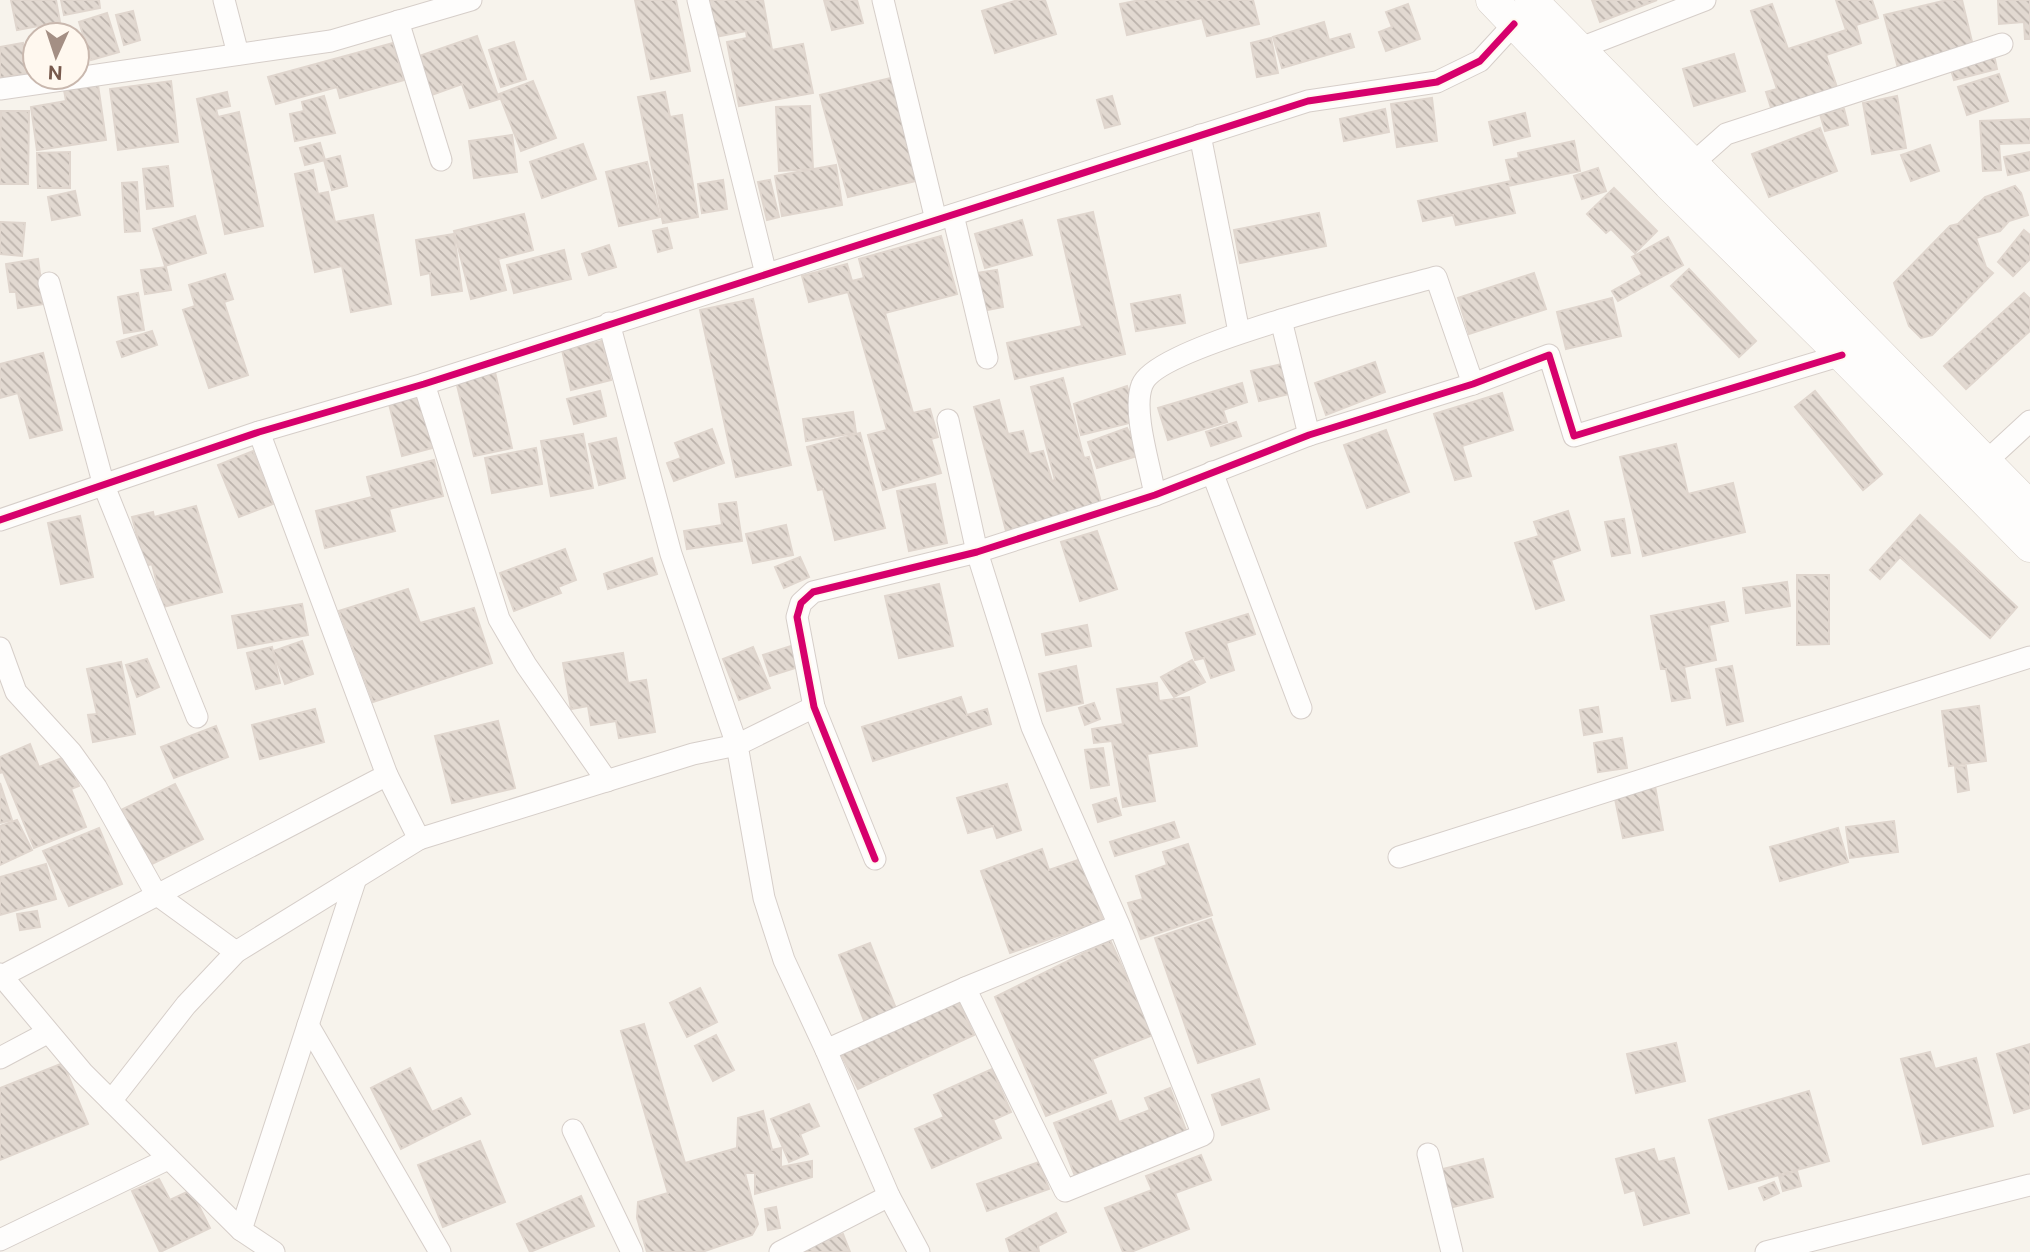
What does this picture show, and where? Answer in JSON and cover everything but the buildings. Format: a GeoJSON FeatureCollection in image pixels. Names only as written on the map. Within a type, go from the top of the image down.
{"type":"FeatureCollection","features":[{"type":"Feature","properties":{"kind":"main road"},"geometry":{"type":"LineString","coordinates":[[1492,0],[1522,12],[1578,49],[1691,165],[1975,471],[2030,546]]}},
{"type":"Feature","properties":{"kind":"main road"},"geometry":{"type":"LineString","coordinates":[[1522,12],[1669,184],[1843,355],[1975,471],[2030,507]]}},
{"type":"Feature","properties":{"kind":"street"},"geometry":{"type":"LineString","coordinates":[[224,0],[238,54]]}},
{"type":"Feature","properties":{"kind":"street"},"geometry":{"type":"LineString","coordinates":[[0,89],[331,41],[471,0]]}},
{"type":"Feature","properties":{"kind":"street"},"geometry":{"type":"LineString","coordinates":[[698,0],[766,274]]}},
{"type":"Feature","properties":{"kind":"street"},"geometry":{"type":"LineString","coordinates":[[883,0],[987,358]]}},
{"type":"Feature","properties":{"kind":"street"},"geometry":{"type":"LineString","coordinates":[[1578,49],[1704,0]]}},
{"type":"Feature","properties":{"kind":"street"},"geometry":{"type":"LineString","coordinates":[[0,520],[259,432],[424,384],[1308,101],[1437,82],[1480,61],[1522,12]]}},
{"type":"Feature","properties":{"kind":"street"},"geometry":{"type":"LineString","coordinates":[[398,21],[441,160]]}},
{"type":"Feature","properties":{"kind":"street"},"geometry":{"type":"LineString","coordinates":[[1691,165],[1726,134],[2002,44]]}},
{"type":"Feature","properties":{"kind":"street"},"geometry":{"type":"LineString","coordinates":[[1200,135],[1239,332]]}},
{"type":"Feature","properties":{"kind":"street"},"geometry":{"type":"LineString","coordinates":[[1155,495],[1138,399],[1143,381],[1158,368],[1239,332],[1436,277],[1474,384]]}},
{"type":"Feature","properties":{"kind":"street"},"geometry":{"type":"LineString","coordinates":[[49,283],[104,486],[197,716]]}},
{"type":"Feature","properties":{"kind":"street"},"geometry":{"type":"LineString","coordinates":[[1281,320],[1309,435]]}},
{"type":"Feature","properties":{"kind":"street"},"geometry":{"type":"LineString","coordinates":[[609,323],[671,554],[737,745],[764,898],[784,960],[889,1196],[919,1252]]}},
{"type":"Feature","properties":{"kind":"street"},"geometry":{"type":"LineString","coordinates":[[875,859],[814,707],[797,617],[801,603],[813,592],[977,552],[1155,495],[1309,435],[1474,384],[1549,355],[1574,436],[1843,355]]}},
{"type":"Feature","properties":{"kind":"street"},"geometry":{"type":"LineString","coordinates":[[424,384],[499,619],[526,664],[607,781]]}},
{"type":"Feature","properties":{"kind":"street"},"geometry":{"type":"LineString","coordinates":[[948,420],[977,552],[1032,727],[1119,925],[1203,1135],[1065,1191],[965,988]]}},
{"type":"Feature","properties":{"kind":"street"},"geometry":{"type":"LineString","coordinates":[[1975,471],[2030,421]]}},
{"type":"Feature","properties":{"kind":"street"},"geometry":{"type":"LineString","coordinates":[[259,432],[387,775],[419,839]]}},
{"type":"Feature","properties":{"kind":"street"},"geometry":{"type":"LineString","coordinates":[[1212,472],[1301,708]]}},
{"type":"Feature","properties":{"kind":"street"},"geometry":{"type":"LineString","coordinates":[[0,648],[16,692],[71,752],[90,778],[156,894],[236,952]]}},
{"type":"Feature","properties":{"kind":"street"},"geometry":{"type":"LineString","coordinates":[[1399,857],[2030,657]]}},
{"type":"Feature","properties":{"kind":"street"},"geometry":{"type":"LineString","coordinates":[[111,1101],[186,1005],[236,952],[419,839],[693,754],[737,745],[814,707]]}},
{"type":"Feature","properties":{"kind":"street"},"geometry":{"type":"LineString","coordinates":[[274,1252],[241,1230],[168,1159],[47,1033],[1,975],[387,775]]}},
{"type":"Feature","properties":{"kind":"street"},"geometry":{"type":"LineString","coordinates":[[241,1230],[356,878]]}},
{"type":"Feature","properties":{"kind":"street"},"geometry":{"type":"LineString","coordinates":[[826,1050],[965,988],[1119,925]]}},
{"type":"Feature","properties":{"kind":"street"},"geometry":{"type":"LineString","coordinates":[[308,1026],[440,1252]]}},
{"type":"Feature","properties":{"kind":"street"},"geometry":{"type":"LineString","coordinates":[[0,1058],[47,1033]]}},
{"type":"Feature","properties":{"kind":"street"},"geometry":{"type":"LineString","coordinates":[[573,1130],[632,1252]]}},
{"type":"Feature","properties":{"kind":"street"},"geometry":{"type":"LineString","coordinates":[[1428,1154],[1452,1252]]}},
{"type":"Feature","properties":{"kind":"street"},"geometry":{"type":"LineString","coordinates":[[0,1241],[168,1159]]}},
{"type":"Feature","properties":{"kind":"street"},"geometry":{"type":"LineString","coordinates":[[1766,1252],[2030,1185]]}},
{"type":"Feature","properties":{"kind":"street"},"geometry":{"type":"LineString","coordinates":[[780,1252],[889,1196]]}},
{"type":"Feature","properties":{"kind":"cycle path"},"geometry":{"type":"LineString","coordinates":[[0,520],[259,432],[424,384],[1308,101],[1437,82],[1480,61],[1514,24]]}},
{"type":"Feature","properties":{"kind":"cycle path"},"geometry":{"type":"LineString","coordinates":[[875,859],[814,707],[797,617],[801,603],[813,592],[977,552],[1155,495],[1309,435],[1473,384],[1549,355],[1574,436],[1842,355]]}}]}
